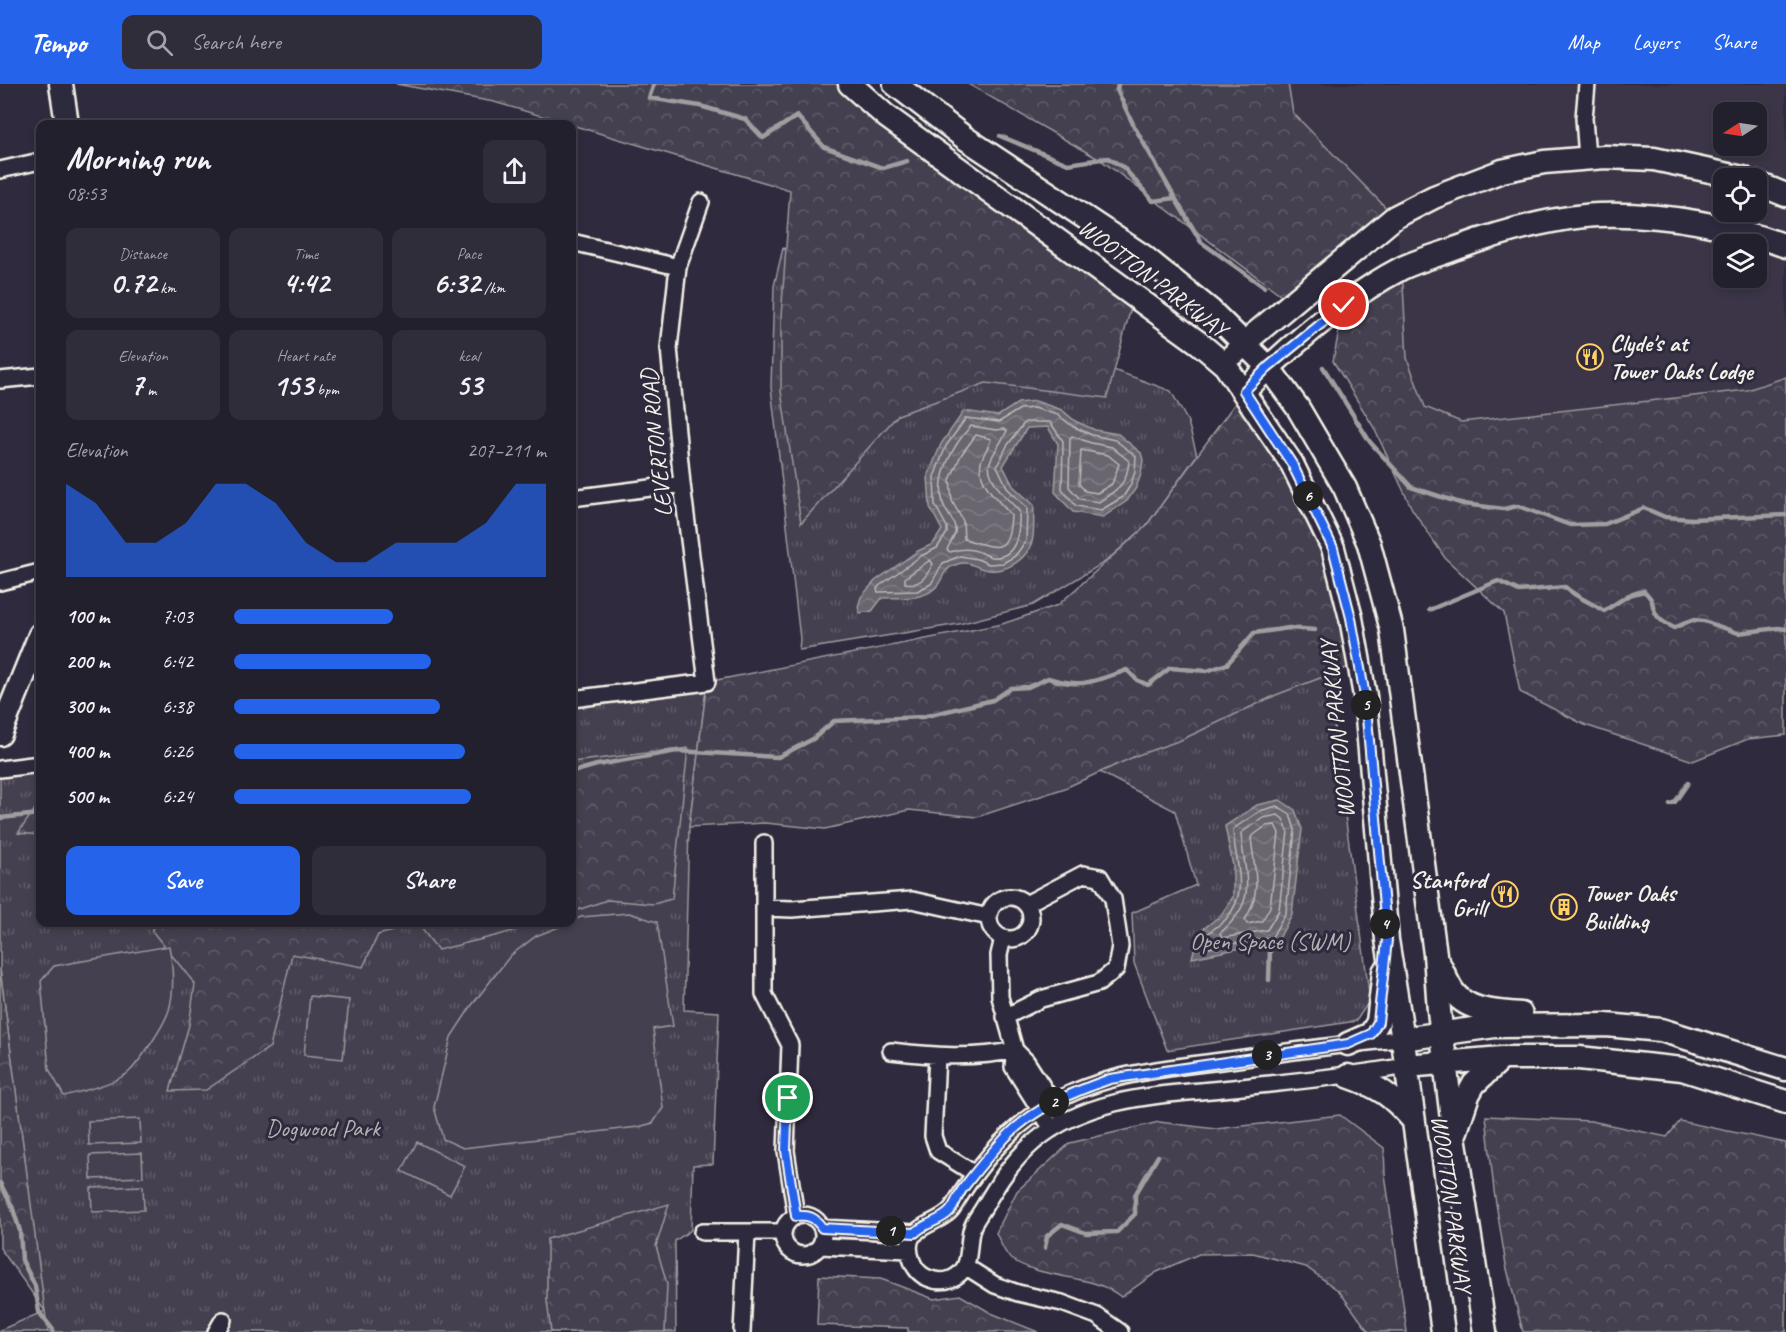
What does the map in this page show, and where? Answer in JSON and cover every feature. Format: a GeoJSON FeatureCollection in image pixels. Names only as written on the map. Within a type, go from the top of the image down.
{"type":"FeatureCollection","features":[{"type":"Feature","properties":{"kind":"main road"},"geometry":{"type":"LineString","coordinates":[[61,84],[66,120]]}},
{"type":"Feature","properties":{"kind":"main road","name":"WOOTTON PARKWAY"},"geometry":{"type":"LineString","coordinates":[[850,84],[886,116],[1199,343],[1225,365],[1292,464],[1328,537],[1333,548],[1351,618],[1365,696],[1387,940],[1443,1332]]}},
{"type":"Feature","properties":{"kind":"main road","name":"WOOTTON PARKWAY"},"geometry":{"type":"LineString","coordinates":[[895,84],[965,138],[1143,256],[1210,310],[1268,367],[1298,408],[1345,488],[1369,544],[1392,630],[1435,954],[1454,1136],[1485,1332]]}},
{"type":"Feature","properties":{"kind":"main road"},"geometry":{"type":"LineString","coordinates":[[1225,365],[1244,344],[1395,217],[1434,197],[1502,171],[1544,162],[1587,158],[1653,159],[1713,172]]}},
{"type":"Feature","properties":{"kind":"main road"},"geometry":{"type":"LineString","coordinates":[[1767,187],[1786,195]]}},
{"type":"Feature","properties":{"kind":"main road"},"geometry":{"type":"LineString","coordinates":[[1244,391],[1268,367],[1344,305],[1402,268],[1497,234],[1580,217],[1638,216],[1702,223],[1786,246]]}},
{"type":"Feature","properties":{"kind":"main road"},"geometry":{"type":"LineString","coordinates":[[0,734],[36,646]]}},
{"type":"Feature","properties":{"kind":"main road"},"geometry":{"type":"LineString","coordinates":[[1348,1044],[1371,1034],[1378,1022],[1387,940]]}},
{"type":"Feature","properties":{"kind":"main road"},"geometry":{"type":"LineString","coordinates":[[1435,954],[1452,990],[1460,1000],[1479,1009],[1661,1030],[1786,1069]]}},
{"type":"Feature","properties":{"kind":"main road"},"geometry":{"type":"LineString","coordinates":[[1402,1039],[1495,1026],[1606,1024]]}},
{"type":"Feature","properties":{"kind":"main road"},"geometry":{"type":"LineString","coordinates":[[1454,1136],[1472,1087],[1502,1058]]}},
{"type":"Feature","properties":{"kind":"main road"},"geometry":{"type":"LineString","coordinates":[[1406,1066],[1502,1058],[1580,1058],[1682,1069],[1786,1102]]}},
{"type":"Feature","properties":{"kind":"main road"},"geometry":{"type":"LineString","coordinates":[[1348,1076],[1370,1084],[1395,1100],[1414,1121]]}},
{"type":"Feature","properties":{"kind":"street"},"geometry":{"type":"LineString","coordinates":[[1587,84],[1584,118],[1587,158]]}},
{"type":"Feature","properties":{"kind":"street"},"geometry":{"type":"LineString","coordinates":[[0,170],[36,162]]}},
{"type":"Feature","properties":{"kind":"street","name":"LEVERTON ROAD"},"geometry":{"type":"LineString","coordinates":[[576,698],[707,682],[682,484],[669,348],[678,267],[701,202]]}},
{"type":"Feature","properties":{"kind":"street"},"geometry":{"type":"LineString","coordinates":[[576,243],[678,267]]}},
{"type":"Feature","properties":{"kind":"street"},"geometry":{"type":"LineString","coordinates":[[0,380],[36,376]]}},
{"type":"Feature","properties":{"kind":"street"},"geometry":{"type":"LineString","coordinates":[[576,497],[682,484]]}},
{"type":"Feature","properties":{"kind":"street"},"geometry":{"type":"LineString","coordinates":[[0,582],[36,573]]}},
{"type":"Feature","properties":{"kind":"street"},"geometry":{"type":"LineString","coordinates":[[0,769],[36,764]]}},
{"type":"Feature","properties":{"kind":"street"},"geometry":{"type":"LineString","coordinates":[[764,843],[765,908],[762,937],[764,994],[790,1045],[786,1151],[796,1216]]}},
{"type":"Feature","properties":{"kind":"street"},"geometry":{"type":"LineString","coordinates":[[1005,1017],[1041,999],[1099,983],[1116,969],[1120,946],[1113,899],[1100,877],[1083,874],[1026,904]]}},
{"type":"Feature","properties":{"kind":"street"},"geometry":{"type":"LineString","coordinates":[[1014,897],[1026,904],[1031,919],[1029,928],[1020,938],[1011,940],[995,934],[989,917],[992,907],[1002,898],[1014,897]]}},
{"type":"Feature","properties":{"kind":"street"},"geometry":{"type":"LineString","coordinates":[[765,908],[792,909],[912,900],[989,917]]}},
{"type":"Feature","properties":{"kind":"street"},"geometry":{"type":"LineString","coordinates":[[1003,938],[999,955],[1000,997],[1015,1050],[1013,1067],[1039,1110],[1058,1126]]}},
{"type":"Feature","properties":{"kind":"street"},"geometry":{"type":"LineString","coordinates":[[1402,1039],[1348,1044],[1110,1079],[1079,1090],[1039,1110],[1007,1136],[962,1190],[951,1211],[939,1221],[922,1226],[915,1233],[909,1250],[915,1269],[931,1280],[941,1281],[950,1279],[965,1266],[973,1225],[1011,1165],[1034,1142],[1089,1109],[1169,1092],[1208,1091],[1348,1076],[1406,1066]]}},
{"type":"Feature","properties":{"kind":"street"},"geometry":{"type":"LineString","coordinates":[[891,1051],[938,1056],[996,1054],[1015,1050]]}},
{"type":"Feature","properties":{"kind":"street"},"geometry":{"type":"LineString","coordinates":[[1015,1050],[1026,1061],[1054,1102],[1058,1126]]}},
{"type":"Feature","properties":{"kind":"street"},"geometry":{"type":"LineString","coordinates":[[938,1056],[933,1136],[938,1151],[975,1174]]}},
{"type":"Feature","properties":{"kind":"street"},"geometry":{"type":"LineString","coordinates":[[796,1216],[813,1217],[822,1228],[823,1240],[820,1246],[810,1254],[795,1254],[788,1248],[784,1239],[783,1232],[787,1223],[796,1216]]}},
{"type":"Feature","properties":{"kind":"street"},"geometry":{"type":"LineString","coordinates":[[822,1228],[915,1233]]}},
{"type":"Feature","properties":{"kind":"street"},"geometry":{"type":"LineString","coordinates":[[702,1232],[783,1232]]}},
{"type":"Feature","properties":{"kind":"street"},"geometry":{"type":"LineString","coordinates":[[742,1332],[747,1233]]}},
{"type":"Feature","properties":{"kind":"street"},"geometry":{"type":"LineString","coordinates":[[820,1246],[909,1250]]}},
{"type":"Feature","properties":{"kind":"street"},"geometry":{"type":"LineString","coordinates":[[965,1266],[995,1285],[1062,1303],[1097,1316],[1120,1332]]}},
{"type":"Feature","properties":{"kind":"shaded area"},"geometry":{"type":"Polygon","coordinates":[[[1288,84],[1786,84],[1786,377],[1747,390],[1462,422],[1425,407],[1407,358],[1402,268],[1395,217],[1293,113],[1288,84]]]}},
{"type":"Feature","properties":{"kind":"green space"},"geometry":{"type":"Polygon","coordinates":[[[396,84],[850,84],[1134,296],[1107,398],[986,383],[898,415],[801,523],[781,391],[781,318],[790,190],[576,126],[576,120],[555,120],[494,102],[396,84]]]}},
{"type":"Feature","properties":{"kind":"green space"},"geometry":{"type":"Polygon","coordinates":[[[968,84],[1288,84],[1293,113],[1395,217],[1292,303],[1102,161],[968,84]]]}},
{"type":"Feature","properties":{"kind":"green space"},"geometry":{"type":"Polygon","coordinates":[[[783,248],[1171,391],[1188,422],[1197,455],[1146,526],[1105,562],[1033,605],[959,624],[799,650],[800,639],[771,387],[774,286],[783,248]]]}},
{"type":"Feature","properties":{"kind":"green space"},"geometry":{"type":"Polygon","coordinates":[[[1402,268],[1407,358],[1425,407],[1461,422],[1747,390],[1786,377],[1786,735],[1748,739],[1693,761],[1585,725],[1520,692],[1504,613],[1445,558],[1412,509],[1373,426],[1333,361],[1344,305],[1402,268]]]}},
{"type":"Feature","properties":{"kind":"green space"},"geometry":{"type":"Polygon","coordinates":[[[1244,391],[1333,548],[1359,663],[1276,695],[1181,740],[1138,755],[1065,788],[977,817],[909,810],[825,829],[765,823],[689,827],[707,682],[1002,624],[1058,605],[1146,526],[1244,391]]]}},
{"type":"Feature","properties":{"kind":"green space","name":"Open Space (SWM)"},"geometry":{"type":"Polygon","coordinates":[[[1338,665],[1334,733],[1370,1000],[1356,1021],[1167,1050],[1134,963],[1132,913],[1196,885],[1175,811],[1094,769],[1338,665]]]}},
{"type":"Feature","properties":{"kind":"green space","name":"Dogwood Park"},"geometry":{"type":"Polygon","coordinates":[[[707,682],[689,827],[684,1010],[719,1012],[713,1164],[693,1165],[691,1230],[675,1241],[676,1332],[47,1332],[0,969],[0,769],[36,764],[36,927],[576,927],[576,698],[707,682]]]}},
{"type":"Feature","properties":{"kind":"green space"},"geometry":{"type":"Polygon","coordinates":[[[688,748],[672,899],[653,904],[607,900],[576,911],[576,762],[688,748]]]}},
{"type":"Feature","properties":{"kind":"green space"},"geometry":{"type":"Polygon","coordinates":[[[36,808],[36,835],[18,833],[36,808]]]}},
{"type":"Feature","properties":{"kind":"green space"},"geometry":{"type":"Polygon","coordinates":[[[629,913],[657,922],[673,1026],[653,1029],[663,1108],[653,1123],[638,1127],[463,1148],[443,1139],[434,1107],[451,1037],[472,1005],[510,956],[536,936],[559,927],[576,927],[576,919],[629,913]]]}},
{"type":"Feature","properties":{"kind":"green space"},"geometry":{"type":"Polygon","coordinates":[[[152,927],[407,927],[378,935],[363,967],[292,954],[270,1047],[206,1090],[170,1091],[189,1025],[195,984],[152,931],[152,927]]]}},
{"type":"Feature","properties":{"kind":"green space"},"geometry":{"type":"Polygon","coordinates":[[[420,927],[525,927],[499,935],[438,950],[420,927]]]}},
{"type":"Feature","properties":{"kind":"green space"},"geometry":{"type":"Polygon","coordinates":[[[169,946],[173,978],[171,1002],[162,1025],[146,1051],[129,1072],[116,1080],[64,1096],[49,1069],[41,981],[54,966],[169,946]]]}},
{"type":"Feature","properties":{"kind":"green space"},"geometry":{"type":"Polygon","coordinates":[[[0,969],[45,1311],[0,1248],[0,969]]]}},
{"type":"Feature","properties":{"kind":"green space"},"geometry":{"type":"Polygon","coordinates":[[[310,996],[349,1000],[343,1059],[304,1055],[310,996]]]}},
{"type":"Feature","properties":{"kind":"green space"},"geometry":{"type":"Polygon","coordinates":[[[1340,1115],[1384,1148],[1385,1174],[1407,1332],[1369,1332],[1339,1291],[1306,1267],[1253,1253],[1199,1254],[1157,1272],[1121,1297],[1095,1284],[1023,1265],[1008,1256],[996,1233],[1017,1191],[1070,1143],[1159,1122],[1216,1129],[1340,1115]]]}},
{"type":"Feature","properties":{"kind":"green space"},"geometry":{"type":"Polygon","coordinates":[[[1486,1116],[1591,1121],[1667,1137],[1680,1121],[1786,1143],[1786,1332],[1523,1332],[1506,1265],[1494,1191],[1486,1116]]]}},
{"type":"Feature","properties":{"kind":"green space"},"geometry":{"type":"Polygon","coordinates":[[[140,1119],[141,1143],[89,1145],[88,1121],[140,1119]]]}},
{"type":"Feature","properties":{"kind":"green space"},"geometry":{"type":"Polygon","coordinates":[[[417,1142],[465,1166],[450,1195],[402,1171],[417,1142]]]}},
{"type":"Feature","properties":{"kind":"green space"},"geometry":{"type":"Polygon","coordinates":[[[142,1153],[143,1177],[91,1179],[90,1155],[142,1153]]]}},
{"type":"Feature","properties":{"kind":"green space"},"geometry":{"type":"Polygon","coordinates":[[[143,1186],[144,1210],[92,1212],[91,1188],[143,1186]]]}},
{"type":"Feature","properties":{"kind":"green space"},"geometry":{"type":"Polygon","coordinates":[[[669,1204],[656,1246],[667,1284],[665,1332],[551,1332],[547,1301],[547,1239],[669,1204]]]}},
{"type":"Feature","properties":{"kind":"green space"},"geometry":{"type":"Polygon","coordinates":[[[819,1276],[881,1279],[934,1299],[960,1295],[991,1313],[1038,1332],[908,1332],[908,1328],[817,1325],[819,1276]]]}},
{"type":"Feature","properties":{"kind":"green space"},"geometry":{"type":"Polygon","coordinates":[[[45,1311],[48,1332],[0,1332],[0,1330],[45,1311]]]}},
{"type":"Feature","properties":{"kind":"water"},"geometry":{"type":"Polygon","coordinates":[[[1035,401],[1062,410],[1075,421],[1095,430],[1118,434],[1141,453],[1143,460],[1141,474],[1136,488],[1127,501],[1103,517],[1073,512],[1055,492],[1058,444],[1048,427],[1027,428],[1003,466],[1013,486],[1034,505],[1033,538],[1026,554],[1009,567],[996,570],[960,563],[950,567],[938,585],[924,595],[910,598],[882,598],[872,611],[860,613],[858,607],[861,597],[875,581],[918,551],[933,544],[942,530],[930,507],[928,476],[941,444],[964,411],[998,416],[1018,403],[1035,401]]]}},
{"type":"Feature","properties":{"kind":"water"},"geometry":{"type":"Polygon","coordinates":[[[1280,800],[1295,810],[1302,829],[1292,914],[1276,944],[1261,944],[1192,958],[1198,933],[1221,915],[1233,897],[1233,866],[1225,826],[1257,805],[1280,800]]]}},
{"type":"Feature","properties":{"kind":"waterway"},"geometry":{"type":"LineString","coordinates":[[654,84],[649,98],[700,106],[745,119],[763,138],[797,116],[824,147],[883,168],[907,161]]}},
{"type":"Feature","properties":{"kind":"waterway"},"geometry":{"type":"LineString","coordinates":[[1118,84],[1117,90],[1134,126],[1175,198]]}},
{"type":"Feature","properties":{"kind":"waterway"},"geometry":{"type":"LineString","coordinates":[[1000,136],[1068,164],[1108,158],[1123,167],[1153,201],[1175,198],[1201,242],[1264,287]]}},
{"type":"Feature","properties":{"kind":"waterway"},"geometry":{"type":"LineString","coordinates":[[1323,367],[1370,442],[1411,487],[1463,504],[1504,509],[1518,506],[1570,525],[1605,524],[1644,508],[1665,517],[1692,519],[1786,515]]}},
{"type":"Feature","properties":{"kind":"waterway"},"geometry":{"type":"LineString","coordinates":[[1429,610],[1498,581],[1519,591],[1565,587],[1604,611],[1629,595],[1644,591],[1651,600],[1656,615],[1674,628],[1692,620],[1704,621],[1738,633],[1786,629]]}},
{"type":"Feature","properties":{"kind":"waterway"},"geometry":{"type":"LineString","coordinates":[[576,771],[677,751],[778,757],[813,739],[834,721],[922,717],[993,700],[1011,688],[1028,687],[1048,678],[1080,683],[1127,670],[1137,680],[1148,685],[1170,668],[1207,671],[1227,664],[1254,633],[1289,628],[1315,630]]}},
{"type":"Feature","properties":{"kind":"waterway"},"geometry":{"type":"LineString","coordinates":[[1670,804],[1675,802],[1688,783]]}},
{"type":"Feature","properties":{"kind":"waterway"},"geometry":{"type":"LineString","coordinates":[[0,818],[36,814]]}},
{"type":"Feature","properties":{"kind":"waterway"},"geometry":{"type":"LineString","coordinates":[[1266,944],[1270,949],[1269,980]]}},
{"type":"Feature","properties":{"kind":"waterway"},"geometry":{"type":"LineString","coordinates":[[1045,1248],[1047,1236],[1062,1224],[1086,1233],[1117,1232],[1135,1214],[1135,1195],[1158,1156]]}},
{"type":"Feature","properties":{"kind":"waterway"},"geometry":{"type":"LineString","coordinates":[[0,1183],[12,1206],[20,1231],[22,1260],[35,1286],[39,1312],[53,1332]]}},
{"type":"Feature","properties":{"kind":"place","name":"Clyde's at Tower Oaks Lodge"},"geometry":{"type":"Point","coordinates":[1590,357]}},
{"type":"Feature","properties":{"kind":"place","name":"Stanford Grill"},"geometry":{"type":"Point","coordinates":[1505,894]}},
{"type":"Feature","properties":{"kind":"place","name":"Tower Oaks Building"},"geometry":{"type":"Point","coordinates":[1564,907]}},
{"type":"Feature","properties":{"kind":"route"},"geometry":{"type":"LineString","coordinates":[[788,1098],[786,1151],[796,1216],[813,1217],[822,1228],[915,1233],[922,1226],[939,1221],[951,1211],[962,1190],[1007,1136],[1039,1110],[1079,1090],[1110,1079],[1348,1044],[1371,1034],[1378,1022],[1381,1006],[1387,940],[1365,696],[1351,618],[1333,548],[1292,464],[1244,391],[1268,367],[1344,305]]}}]}
